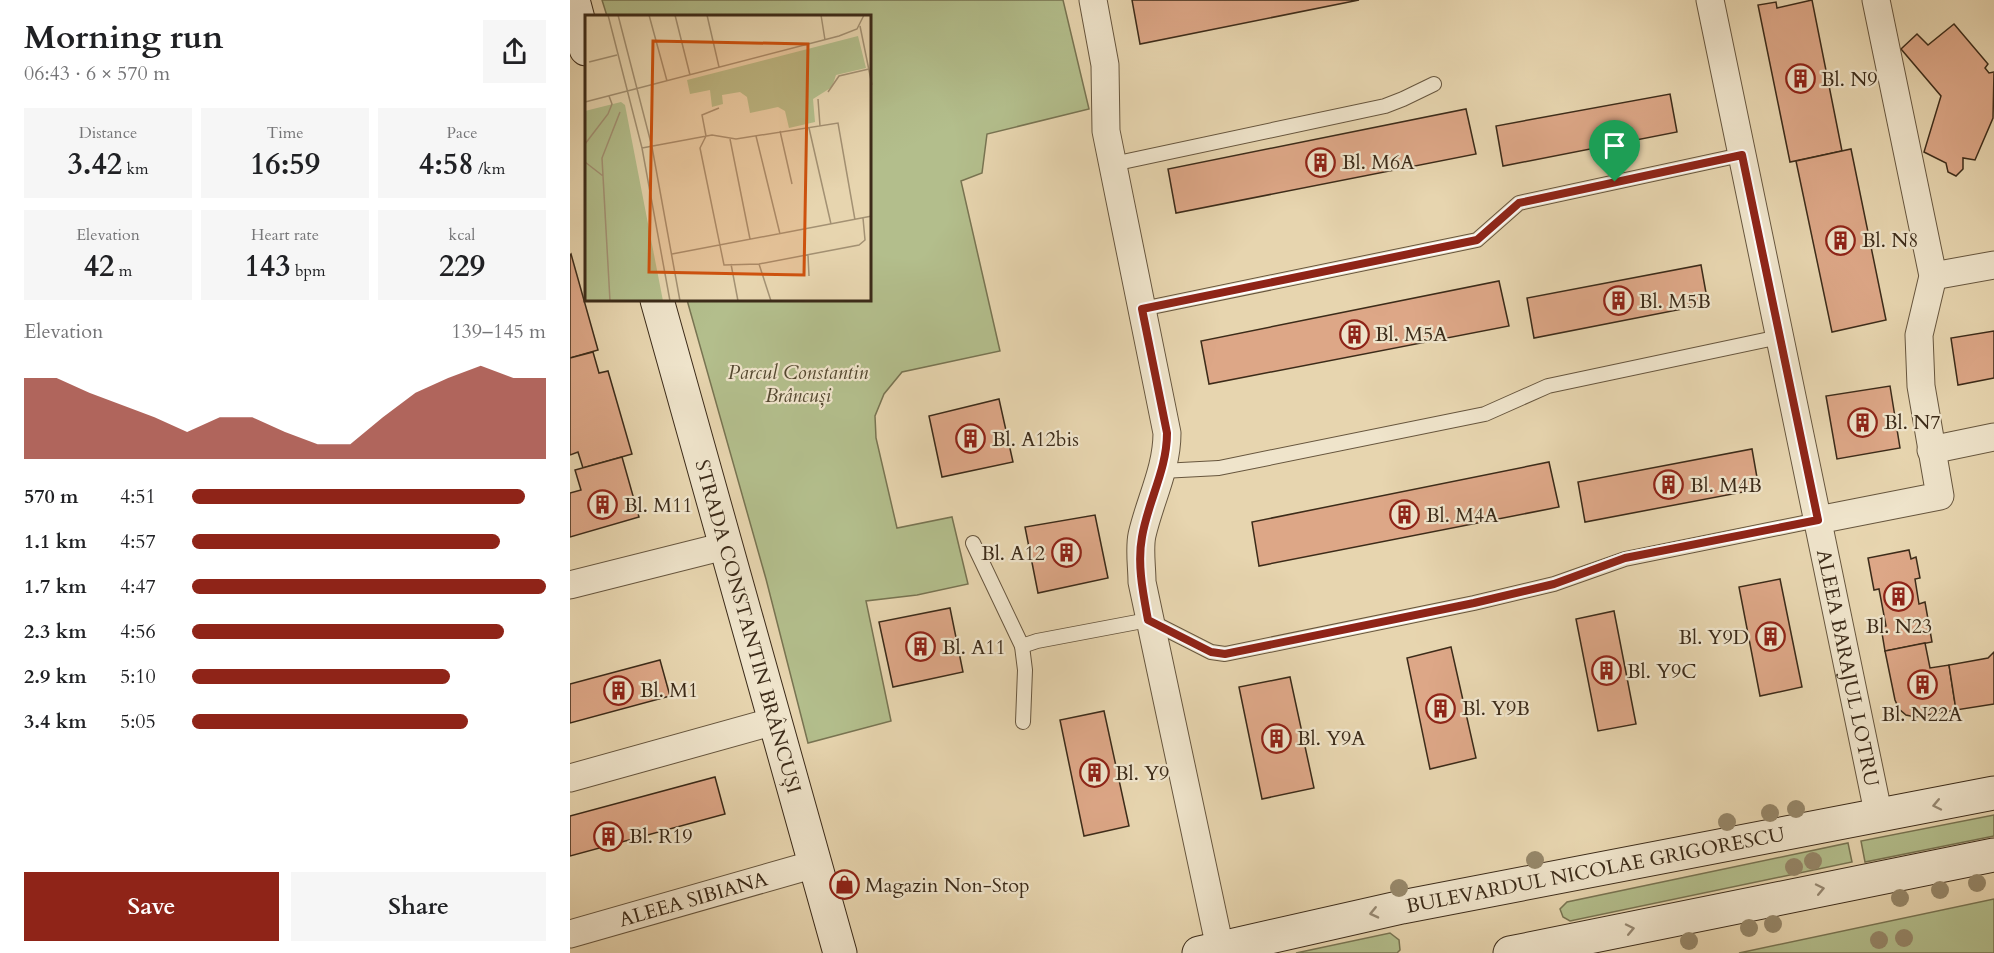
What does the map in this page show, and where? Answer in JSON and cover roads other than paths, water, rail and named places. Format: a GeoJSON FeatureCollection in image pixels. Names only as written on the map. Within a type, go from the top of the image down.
{"type":"FeatureCollection","features":[{"type":"Feature","properties":{"kind":"main road"},"geometry":{"type":"LineString","coordinates":[[573,0],[585,45]]}},
{"type":"Feature","properties":{"kind":"main road","name":"STRADA CONSTANTIN BRÂNCUȘI"},"geometry":{"type":"LineString","coordinates":[[658,302],[840,953]]}},
{"type":"Feature","properties":{"kind":"main road","name":"BULEVARDUL NICOLAE GRIGORESCU"},"geometry":{"type":"LineString","coordinates":[[1213,951],[1402,907],[1879,817],[1994,793]]}},
{"type":"Feature","properties":{"kind":"main road"},"geometry":{"type":"LineString","coordinates":[[1510,953],[1994,855]]}},
{"type":"Feature","properties":{"kind":"street"},"geometry":{"type":"LineString","coordinates":[[1093,0],[1103,50],[1105,115],[1113,164],[1167,433],[1167,451],[1142,538],[1142,582],[1213,951]]}},
{"type":"Feature","properties":{"kind":"street","name":"ALEEA BARAJUL LOTRU"},"geometry":{"type":"LineString","coordinates":[[1710,0],[1879,817]]}},
{"type":"Feature","properties":{"kind":"street"},"geometry":{"type":"LineString","coordinates":[[1818,520],[1940,496],[1921,386],[1919,335],[1933,276],[1876,0]]}},
{"type":"Feature","properties":{"kind":"street"},"geometry":{"type":"LineString","coordinates":[[1933,276],[1994,265]]}},
{"type":"Feature","properties":{"kind":"street"},"geometry":{"type":"LineString","coordinates":[[1931,450],[1994,437]]}},
{"type":"Feature","properties":{"kind":"street"},"geometry":{"type":"LineString","coordinates":[[570,585],[725,546]]}},
{"type":"Feature","properties":{"kind":"street"},"geometry":{"type":"LineString","coordinates":[[570,778],[775,721]]}},
{"type":"Feature","properties":{"kind":"street","name":"ALEEA SIBIANA"},"geometry":{"type":"LineString","coordinates":[[570,934],[815,864]]}},
{"type":"Feature","properties":{"kind":"lane"},"geometry":{"type":"LineString","coordinates":[[1113,164],[1385,106],[1434,84]]}},
{"type":"Feature","properties":{"kind":"lane"},"geometry":{"type":"LineString","coordinates":[[1142,309],[1477,240],[1519,203],[1742,155]]}},
{"type":"Feature","properties":{"kind":"lane"},"geometry":{"type":"LineString","coordinates":[[1162,471],[1219,468],[1485,414],[1548,386],[1779,337]]}},
{"type":"Feature","properties":{"kind":"lane"},"geometry":{"type":"LineString","coordinates":[[1022,646],[1037,641],[1148,620],[1211,652],[1225,654],[1474,603],[1554,584],[1625,558],[1818,520]]}},
{"type":"Feature","properties":{"kind":"lane"},"geometry":{"type":"LineString","coordinates":[[973,543],[1022,646],[1025,670],[1023,722]]}},
{"type":"Feature","properties":{"kind":"place","name":"Bl. N9"},"geometry":{"type":"Point","coordinates":[1800,79]}},
{"type":"Feature","properties":{"kind":"place","name":"Bl. M6A"},"geometry":{"type":"Point","coordinates":[1321,162]}},
{"type":"Feature","properties":{"kind":"place","name":"Bl. N8"},"geometry":{"type":"Point","coordinates":[1841,240]}},
{"type":"Feature","properties":{"kind":"place","name":"Bl. M5B"},"geometry":{"type":"Point","coordinates":[1618,301]}},
{"type":"Feature","properties":{"kind":"place","name":"Bl. M5A"},"geometry":{"type":"Point","coordinates":[1354,334]}},
{"type":"Feature","properties":{"kind":"place","name":"Bl. N7"},"geometry":{"type":"Point","coordinates":[1863,422]}},
{"type":"Feature","properties":{"kind":"place","name":"Bl. A12bis"},"geometry":{"type":"Point","coordinates":[971,439]}},
{"type":"Feature","properties":{"kind":"place","name":"Bl. M4B"},"geometry":{"type":"Point","coordinates":[1669,485]}},
{"type":"Feature","properties":{"kind":"place","name":"Bl. M11"},"geometry":{"type":"Point","coordinates":[603,505]}},
{"type":"Feature","properties":{"kind":"place","name":"Bl. M4A"},"geometry":{"type":"Point","coordinates":[1405,515]}},
{"type":"Feature","properties":{"kind":"place","name":"Bl. A12"},"geometry":{"type":"Point","coordinates":[1066,553]}},
{"type":"Feature","properties":{"kind":"place","name":"Bl. N23"},"geometry":{"type":"Point","coordinates":[1899,596]}},
{"type":"Feature","properties":{"kind":"place","name":"Bl. Y9D"},"geometry":{"type":"Point","coordinates":[1770,637]}},
{"type":"Feature","properties":{"kind":"place","name":"Bl. A11"},"geometry":{"type":"Point","coordinates":[921,647]}},
{"type":"Feature","properties":{"kind":"place","name":"Bl. Y9C"},"geometry":{"type":"Point","coordinates":[1606,671]}},
{"type":"Feature","properties":{"kind":"place","name":"Bl. N22A"},"geometry":{"type":"Point","coordinates":[1922,684]}},
{"type":"Feature","properties":{"kind":"place","name":"Bl. M1"},"geometry":{"type":"Point","coordinates":[619,690]}},
{"type":"Feature","properties":{"kind":"place","name":"Bl. Y9B"},"geometry":{"type":"Point","coordinates":[1441,708]}},
{"type":"Feature","properties":{"kind":"place","name":"Bl. Y9A"},"geometry":{"type":"Point","coordinates":[1276,738]}},
{"type":"Feature","properties":{"kind":"place","name":"Bl. Y9"},"geometry":{"type":"Point","coordinates":[1094,773]}},
{"type":"Feature","properties":{"kind":"place","name":"Bl. R19"},"geometry":{"type":"Point","coordinates":[608,836]}},
{"type":"Feature","properties":{"kind":"place","name":"Magazin Non-Stop"},"geometry":{"type":"Point","coordinates":[844,885]}},
{"type":"Feature","properties":{"kind":"park label","name":"Parcul Constantin Brâncuși"},"geometry":{"type":"Point","coordinates":[798,384]}}]}
